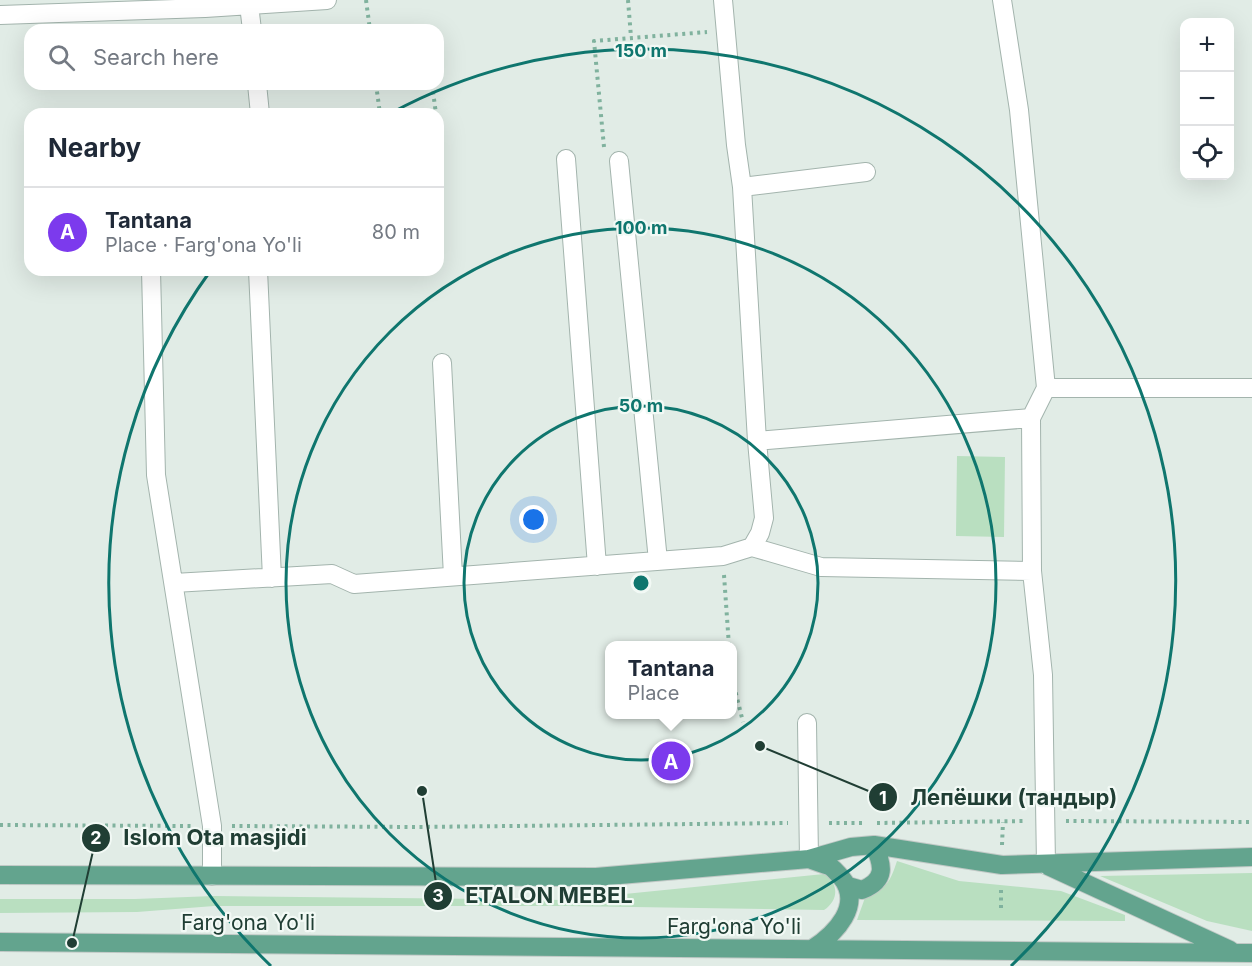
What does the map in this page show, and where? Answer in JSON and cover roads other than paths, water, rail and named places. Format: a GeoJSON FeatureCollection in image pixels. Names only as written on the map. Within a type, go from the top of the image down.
{"type":"FeatureCollection","features":[{"type":"Feature","properties":{"kind":"main road"},"geometry":{"type":"LineString","coordinates":[[809,859],[833,868],[848,886],[862,890],[877,880],[882,863],[874,845]]}},
{"type":"Feature","properties":{"kind":"main road"},"geometry":{"type":"LineString","coordinates":[[0,875],[596,877],[809,859],[851,847],[874,845],[1002,865],[1252,856]]}},
{"type":"Feature","properties":{"kind":"main road"},"geometry":{"type":"LineString","coordinates":[[1046,865],[1245,953]]}},
{"type":"Feature","properties":{"kind":"main road"},"geometry":{"type":"LineString","coordinates":[[812,949],[827,939],[843,919],[848,907],[848,886]]}},
{"type":"Feature","properties":{"kind":"main road","name":"Farg'ona Yo'li"},"geometry":{"type":"LineString","coordinates":[[0,942],[1245,953]]}},
{"type":"Feature","properties":{"kind":"lane"},"geometry":{"type":"LineString","coordinates":[[0,15],[327,0]]}},
{"type":"Feature","properties":{"kind":"lane"},"geometry":{"type":"LineString","coordinates":[[723,0],[736,146],[742,187],[757,441],[764,518],[760,533],[752,547]]}},
{"type":"Feature","properties":{"kind":"lane"},"geometry":{"type":"LineString","coordinates":[[1002,0],[1019,111],[1046,388],[1031,418],[1032,571],[1043,675],[1046,865]]}},
{"type":"Feature","properties":{"kind":"lane"},"geometry":{"type":"LineString","coordinates":[[249,5],[251,24]]}},
{"type":"Feature","properties":{"kind":"lane"},"geometry":{"type":"LineString","coordinates":[[258,90],[259,108]]}},
{"type":"Feature","properties":{"kind":"lane"},"geometry":{"type":"LineString","coordinates":[[612,156],[658,561]]}},
{"type":"Feature","properties":{"kind":"lane"},"geometry":{"type":"LineString","coordinates":[[566,159],[597,566]]}},
{"type":"Feature","properties":{"kind":"lane"},"geometry":{"type":"LineString","coordinates":[[742,187],[866,172]]}},
{"type":"Feature","properties":{"kind":"lane"},"geometry":{"type":"LineString","coordinates":[[151,276],[156,475],[212,826],[212,876]]}},
{"type":"Feature","properties":{"kind":"lane"},"geometry":{"type":"LineString","coordinates":[[258,276],[272,578]]}},
{"type":"Feature","properties":{"kind":"lane"},"geometry":{"type":"LineString","coordinates":[[442,363],[453,576]]}},
{"type":"Feature","properties":{"kind":"lane"},"geometry":{"type":"LineString","coordinates":[[1046,388],[1252,388]]}},
{"type":"Feature","properties":{"kind":"lane"},"geometry":{"type":"LineString","coordinates":[[757,441],[1031,418]]}},
{"type":"Feature","properties":{"kind":"lane"},"geometry":{"type":"LineString","coordinates":[[174,583],[332,574],[354,584],[723,556],[752,547],[821,567],[1032,571]]}},
{"type":"Feature","properties":{"kind":"lane"},"geometry":{"type":"LineString","coordinates":[[807,723],[809,859]]}},
{"type":"Feature","properties":{"kind":"place","name":"Лепёшки (тандыр)"},"geometry":{"type":"Point","coordinates":[760,746]}},
{"type":"Feature","properties":{"kind":"place","name":"Tantana"},"geometry":{"type":"Point","coordinates":[671,761]}},
{"type":"Feature","properties":{"kind":"place","name":"ETALON MEBEL"},"geometry":{"type":"Point","coordinates":[422,791]}},
{"type":"Feature","properties":{"kind":"place","name":"Islom Ota masjidi"},"geometry":{"type":"Point","coordinates":[72,943]}}]}
